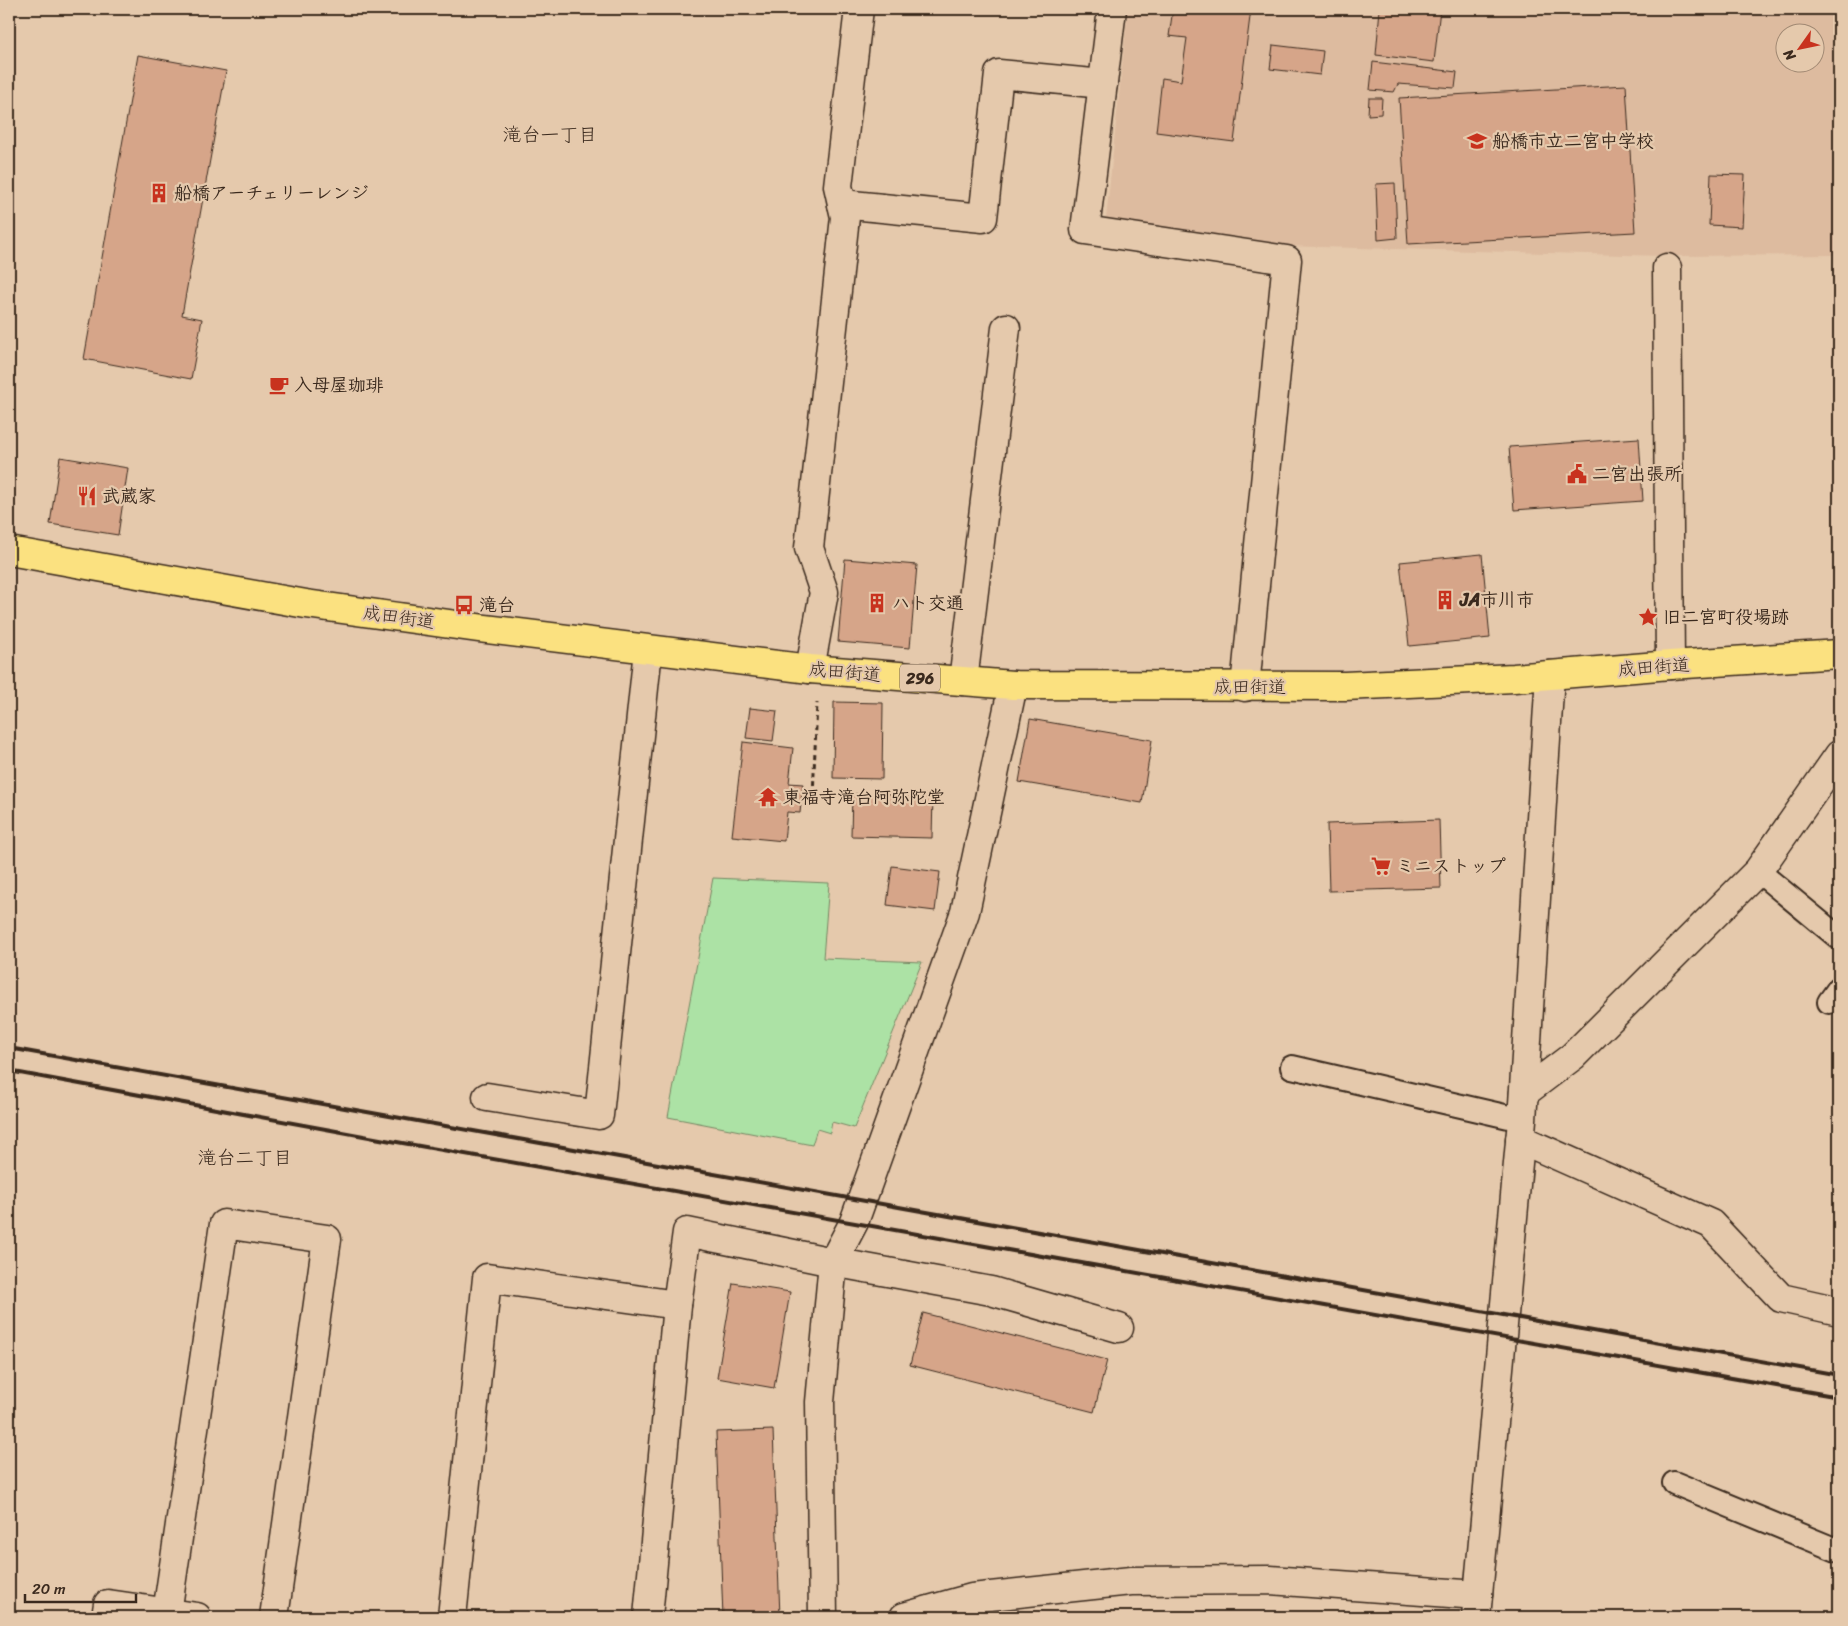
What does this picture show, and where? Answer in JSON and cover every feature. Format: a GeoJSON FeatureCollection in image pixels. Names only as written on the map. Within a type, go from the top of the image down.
{"type":"FeatureCollection","features":[{"type":"Feature","properties":{"kind":"highway","name":"成田街道"},"geometry":{"type":"LineString","coordinates":[[9,551],[306,604],[648,650],[810,669],[1013,685],[1355,686],[1550,675],[1839,654]]}},
{"type":"Feature","properties":{"kind":"street"},"geometry":{"type":"LineString","coordinates":[[810,669],[824,592],[809,548],[845,217],[838,186],[859,9]]}},
{"type":"Feature","properties":{"kind":"street"},"geometry":{"type":"LineString","coordinates":[[1112,9],[1085,230],[1287,260],[1246,687]]}},
{"type":"Feature","properties":{"kind":"street"},"geometry":{"type":"LineString","coordinates":[[842,204],[983,218],[999,74],[1103,84]]}},
{"type":"Feature","properties":{"kind":"street"},"geometry":{"type":"LineString","coordinates":[[1667,268],[1670,665]]}},
{"type":"Feature","properties":{"kind":"street"},"geometry":{"type":"LineString","coordinates":[[963,681],[1006,328]]}},
{"type":"Feature","properties":{"kind":"street"},"geometry":{"type":"LineString","coordinates":[[487,1096],[599,1115],[648,650]]}},
{"type":"Feature","properties":{"kind":"street"},"geometry":{"type":"LineString","coordinates":[[904,1617],[972,1598],[1131,1581],[1270,1580],[1477,1606],[1524,1093],[1550,675]]}},
{"type":"Feature","properties":{"kind":"street"},"geometry":{"type":"LineString","coordinates":[[822,1617],[820,1402],[833,1262],[857,1214],[965,912],[1013,685]]}},
{"type":"Feature","properties":{"kind":"street"},"geometry":{"type":"LineString","coordinates":[[1524,1093],[1573,1056],[1758,871],[1839,755]]}},
{"type":"Feature","properties":{"kind":"street"},"geometry":{"type":"LineString","coordinates":[[1521,1129],[1711,1224],[1781,1298],[1839,1311]]}},
{"type":"Feature","properties":{"kind":"street"},"geometry":{"type":"LineString","coordinates":[[167,1613],[224,1224],[327,1239],[274,1617]]}},
{"type":"Feature","properties":{"kind":"street"},"geometry":{"type":"LineString","coordinates":[[648,1617],[678,1305],[687,1232],[833,1262],[991,1291],[1119,1328]]}},
{"type":"Feature","properties":{"kind":"street"},"geometry":{"type":"LineString","coordinates":[[452,1617],[487,1278],[678,1305]]}},
{"type":"Feature","properties":{"kind":"street"},"geometry":{"type":"LineString","coordinates":[[106,1617],[108,1604],[198,1617]]}},
{"type":"Feature","properties":{"kind":"lane"},"geometry":{"type":"LineString","coordinates":[[1758,871],[1839,938]]}},
{"type":"Feature","properties":{"kind":"lane"},"geometry":{"type":"LineString","coordinates":[[1292,1067],[1521,1129]]}},
{"type":"Feature","properties":{"kind":"lane"},"geometry":{"type":"LineString","coordinates":[[1674,1483],[1839,1552]]}},
{"type":"Feature","properties":{"kind":"path"},"geometry":{"type":"LineString","coordinates":[[806,795],[813,796],[817,699]]}},
{"type":"Feature","properties":{"kind":"shaded area","name":"船橋市立二宮中学校"},"geometry":{"type":"Polygon","coordinates":[[[1128,9],[1839,9],[1839,255],[1665,256],[1282,246],[1106,219],[1128,9]]]}},
{"type":"Feature","properties":{"kind":"green space"},"geometry":{"type":"Polygon","coordinates":[[[713,878],[829,883],[823,958],[922,962],[854,1128],[832,1122],[830,1133],[817,1129],[812,1145],[668,1117],[713,878]]]}},
{"type":"Feature","properties":{"kind":"building"},"geometry":{"type":"Polygon","coordinates":[[[1173,9],[1251,9],[1234,142],[1156,132],[1162,78],[1181,81],[1187,38],[1169,36],[1173,9]]]}},
{"type":"Feature","properties":{"kind":"building"},"geometry":{"type":"Polygon","coordinates":[[[1380,9],[1440,9],[1434,62],[1376,55],[1380,9]]]}},
{"type":"Feature","properties":{"kind":"building"},"geometry":{"type":"Polygon","coordinates":[[[1273,45],[1323,51],[1320,75],[1270,69],[1273,45]]]}},
{"type":"Feature","properties":{"kind":"building","name":"船橋アーチェリーレンジ"},"geometry":{"type":"Polygon","coordinates":[[[138,55],[226,71],[182,315],[202,319],[191,379],[84,359],[138,55]]]}},
{"type":"Feature","properties":{"kind":"building"},"geometry":{"type":"Polygon","coordinates":[[[1373,62],[1457,72],[1455,88],[1398,84],[1394,92],[1370,90],[1373,62]]]}},
{"type":"Feature","properties":{"kind":"building"},"geometry":{"type":"Polygon","coordinates":[[[1626,85],[1635,232],[1408,244],[1399,98],[1626,85]]]}},
{"type":"Feature","properties":{"kind":"building"},"geometry":{"type":"Polygon","coordinates":[[[1369,98],[1382,98],[1381,114],[1368,115],[1369,98]]]}},
{"type":"Feature","properties":{"kind":"building"},"geometry":{"type":"Polygon","coordinates":[[[1711,174],[1745,175],[1742,227],[1709,225],[1711,174]]]}},
{"type":"Feature","properties":{"kind":"building"},"geometry":{"type":"Polygon","coordinates":[[[1395,183],[1397,238],[1378,240],[1376,184],[1395,183]]]}},
{"type":"Feature","properties":{"kind":"building"},"geometry":{"type":"Polygon","coordinates":[[[1639,438],[1643,501],[1514,510],[1509,447],[1639,438]]]}},
{"type":"Feature","properties":{"kind":"building"},"geometry":{"type":"Polygon","coordinates":[[[60,457],[128,468],[118,535],[50,524],[60,457]]]}},
{"type":"Feature","properties":{"kind":"building","name":"JA市川市"},"geometry":{"type":"Polygon","coordinates":[[[1482,554],[1490,638],[1409,646],[1400,562],[1482,554]]]}},
{"type":"Feature","properties":{"kind":"building","name":"ハト交通"},"geometry":{"type":"Polygon","coordinates":[[[845,559],[917,565],[910,648],[838,642],[845,559]]]}},
{"type":"Feature","properties":{"kind":"building"},"geometry":{"type":"Polygon","coordinates":[[[834,702],[883,703],[882,779],[833,778],[834,702]]]}},
{"type":"Feature","properties":{"kind":"building"},"geometry":{"type":"Polygon","coordinates":[[[750,708],[777,711],[773,741],[746,738],[750,708]]]}},
{"type":"Feature","properties":{"kind":"building"},"geometry":{"type":"Polygon","coordinates":[[[1030,719],[1152,740],[1142,803],[1019,782],[1030,719]]]}},
{"type":"Feature","properties":{"kind":"building"},"geometry":{"type":"Polygon","coordinates":[[[743,742],[793,748],[789,783],[803,784],[800,813],[787,812],[784,841],[732,836],[743,742]]]}},
{"type":"Feature","properties":{"kind":"building"},"geometry":{"type":"Polygon","coordinates":[[[852,794],[933,795],[932,838],[851,836],[852,794]]]}},
{"type":"Feature","properties":{"kind":"building"},"geometry":{"type":"Polygon","coordinates":[[[1439,820],[1441,888],[1329,891],[1327,824],[1439,820]]]}},
{"type":"Feature","properties":{"kind":"building"},"geometry":{"type":"Polygon","coordinates":[[[892,866],[940,872],[935,911],[887,905],[892,866]]]}},
{"type":"Feature","properties":{"kind":"building"},"geometry":{"type":"Polygon","coordinates":[[[733,1283],[790,1292],[774,1388],[717,1378],[733,1283]]]}},
{"type":"Feature","properties":{"kind":"building"},"geometry":{"type":"Polygon","coordinates":[[[923,1313],[1107,1360],[1094,1412],[910,1365],[923,1313]]]}},
{"type":"Feature","properties":{"kind":"building"},"geometry":{"type":"Polygon","coordinates":[[[773,1430],[780,1617],[723,1617],[716,1432],[773,1430]]]}},
{"type":"Feature","properties":{"kind":"railway"},"geometry":{"type":"LineString","coordinates":[[9,1048],[1839,1375]]}},
{"type":"Feature","properties":{"kind":"railway"},"geometry":{"type":"LineString","coordinates":[[9,1071],[380,1139],[1839,1397]]}},
{"type":"Feature","properties":{"kind":"place","name":"船橋市立二宮中学校"},"geometry":{"type":"Point","coordinates":[1477,141]}},
{"type":"Feature","properties":{"kind":"place","name":"船橋アーチェリーレンジ"},"geometry":{"type":"Point","coordinates":[159,193]}},
{"type":"Feature","properties":{"kind":"place","name":"入母屋珈琲"},"geometry":{"type":"Point","coordinates":[279,385]}},
{"type":"Feature","properties":{"kind":"place","name":"二宮出張所"},"geometry":{"type":"Point","coordinates":[1577,474]}},
{"type":"Feature","properties":{"kind":"place","name":"武蔵家"},"geometry":{"type":"Point","coordinates":[87,496]}},
{"type":"Feature","properties":{"kind":"place","name":"JA市川市"},"geometry":{"type":"Point","coordinates":[1445,600]}},
{"type":"Feature","properties":{"kind":"place","name":"ハト交通"},"geometry":{"type":"Point","coordinates":[877,603]}},
{"type":"Feature","properties":{"kind":"place","name":"滝台"},"geometry":{"type":"Point","coordinates":[464,605]}},
{"type":"Feature","properties":{"kind":"place","name":"旧二宮町役場跡"},"geometry":{"type":"Point","coordinates":[1648,617]}},
{"type":"Feature","properties":{"kind":"place","name":"東福寺滝台阿弥陀堂"},"geometry":{"type":"Point","coordinates":[768,797]}},
{"type":"Feature","properties":{"kind":"place","name":"ミニストップ"},"geometry":{"type":"Point","coordinates":[1381,866]}},
{"type":"Feature","properties":{"kind":"district","name":"滝台一丁目"},"geometry":{"type":"Point","coordinates":[550,134]}},
{"type":"Feature","properties":{"kind":"district","name":"滝台二丁目"},"geometry":{"type":"Point","coordinates":[245,1157]}}]}
